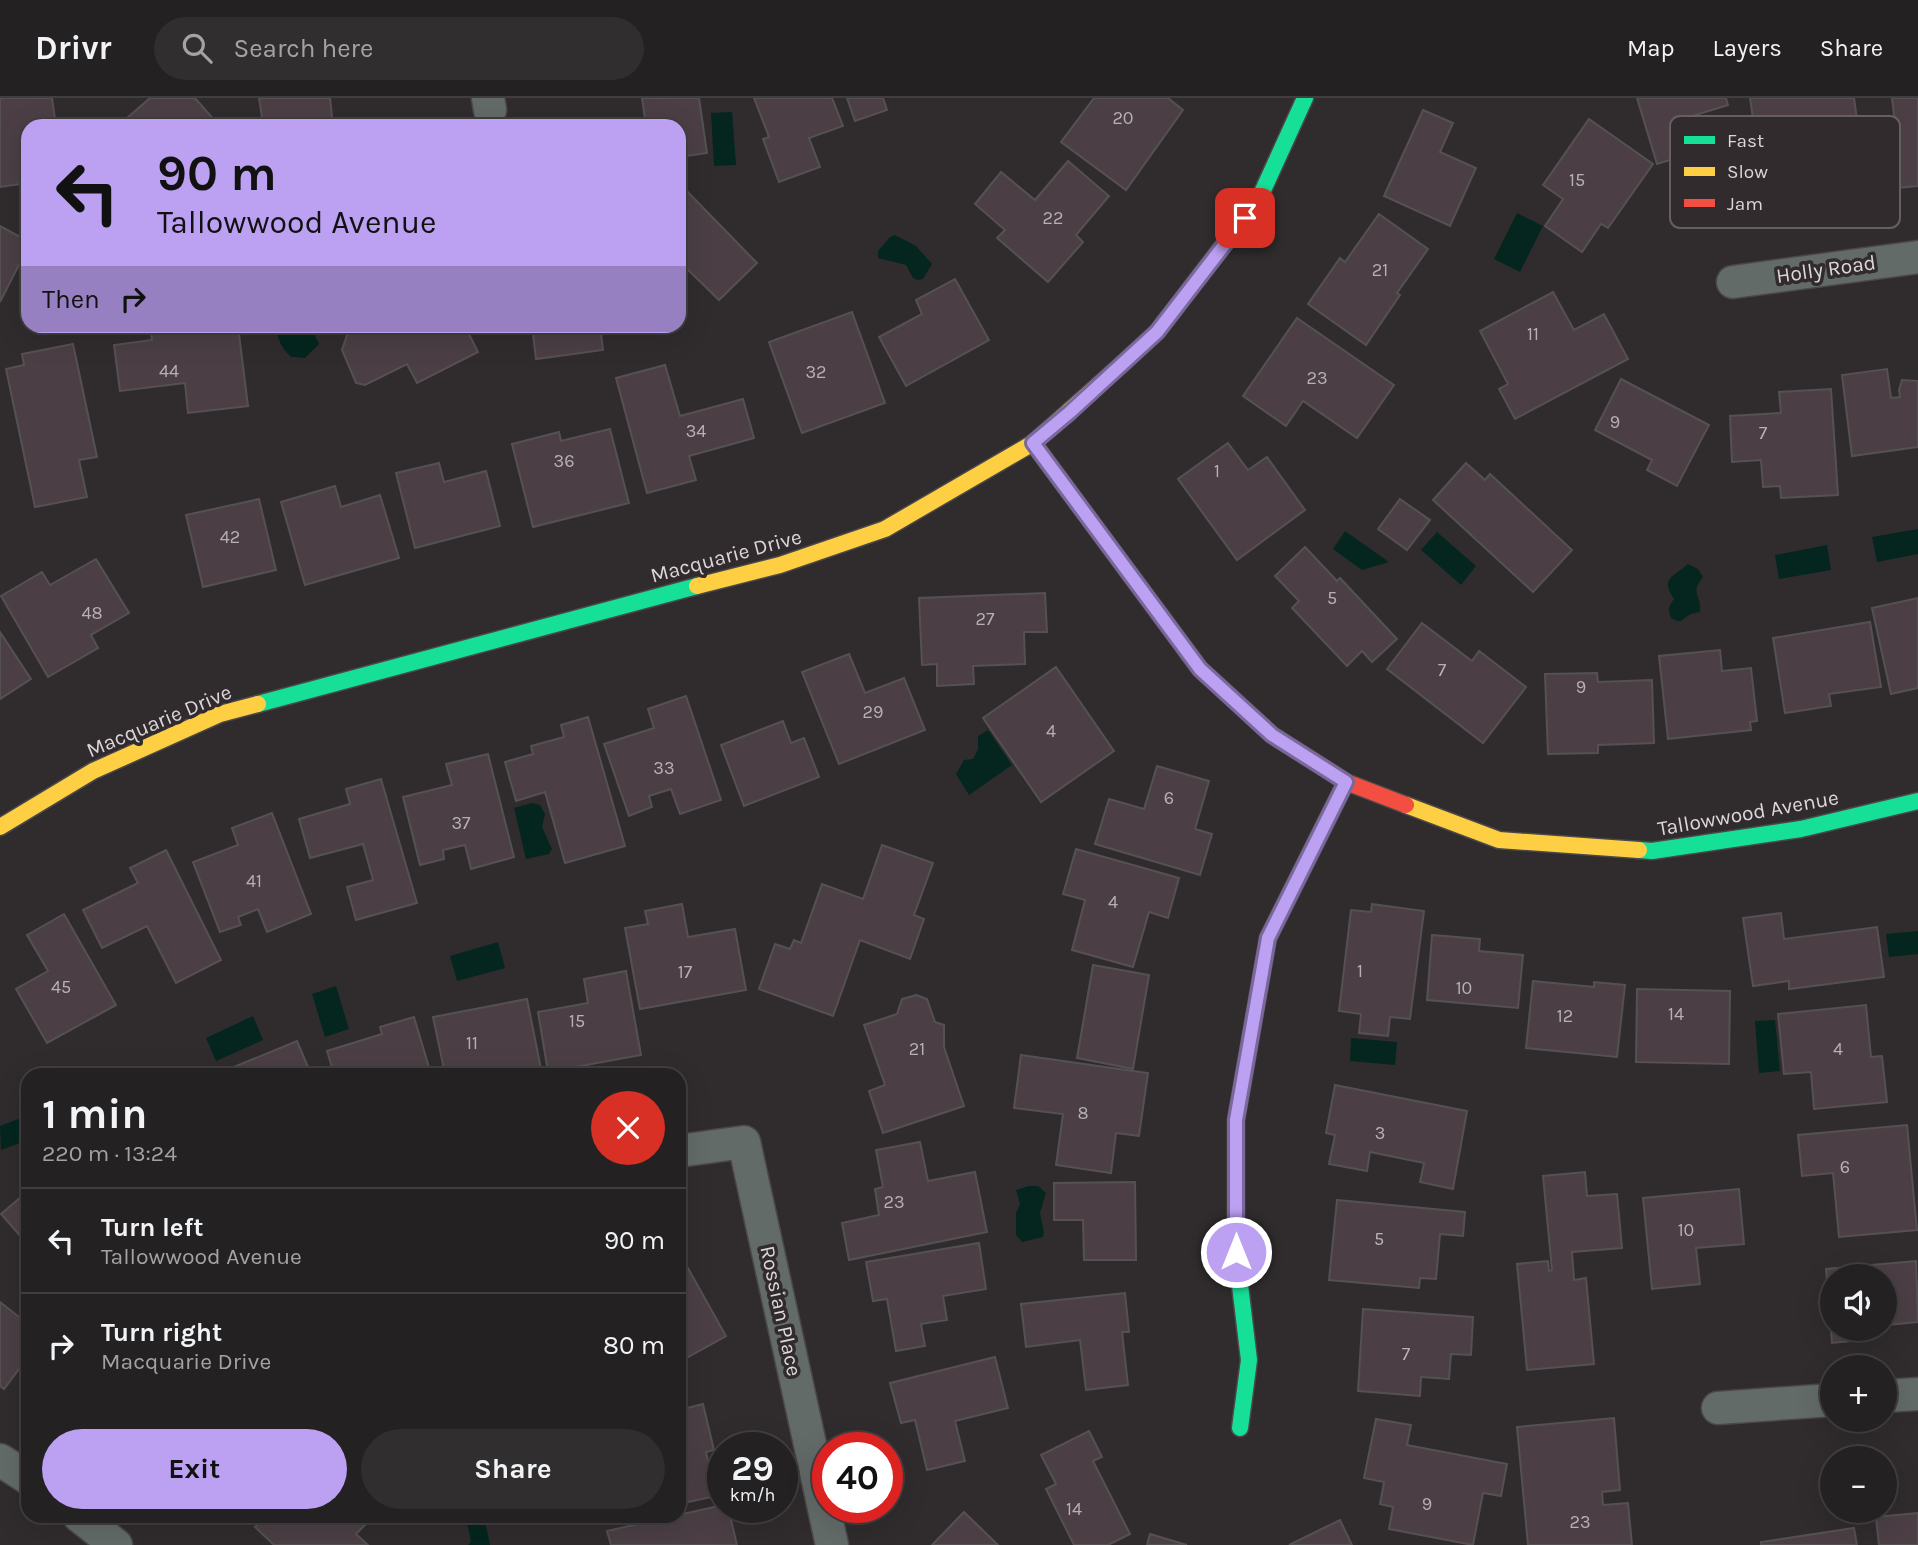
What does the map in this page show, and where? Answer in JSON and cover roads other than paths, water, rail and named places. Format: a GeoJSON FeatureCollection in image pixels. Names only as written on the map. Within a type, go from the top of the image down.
{"type":"FeatureCollection","features":[{"type":"Feature","properties":{"kind":"street","name":"Macquarie Drive"},"geometry":{"type":"LineString","coordinates":[[0,827],[93,771],[220,714],[780,565],[885,528],[1033,443],[1157,332],[1259,199],[1305,98]]}},
{"type":"Feature","properties":{"kind":"street","name":"Holly Road"},"geometry":{"type":"LineString","coordinates":[[1733,282],[1918,257]]}},
{"type":"Feature","properties":{"kind":"street","name":"Tallowwood Avenue"},"geometry":{"type":"LineString","coordinates":[[1033,443],[1200,669],[1272,735],[1346,782],[1499,840],[1652,851],[1801,829],[1918,801]]}},
{"type":"Feature","properties":{"kind":"street"},"geometry":{"type":"LineString","coordinates":[[1240,1428],[1249,1360],[1236,1252],[1236,1120],[1268,938],[1346,782]]}},
{"type":"Feature","properties":{"kind":"street","name":"Rossian Place"},"geometry":{"type":"LineString","coordinates":[[686,1150],[744,1142],[832,1545]]}},
{"type":"Feature","properties":{"kind":"street"},"geometry":{"type":"LineString","coordinates":[[1897,1395],[1918,1394]]}},
{"type":"Feature","properties":{"kind":"street"},"geometry":{"type":"LineString","coordinates":[[1718,1408],[1820,1401]]}},
{"type":"Feature","properties":{"kind":"street"},"geometry":{"type":"LineString","coordinates":[[0,1460],[21,1474]]}},
{"type":"Feature","properties":{"kind":"street"},"geometry":{"type":"LineString","coordinates":[[88,1523],[116,1545]]}}]}
